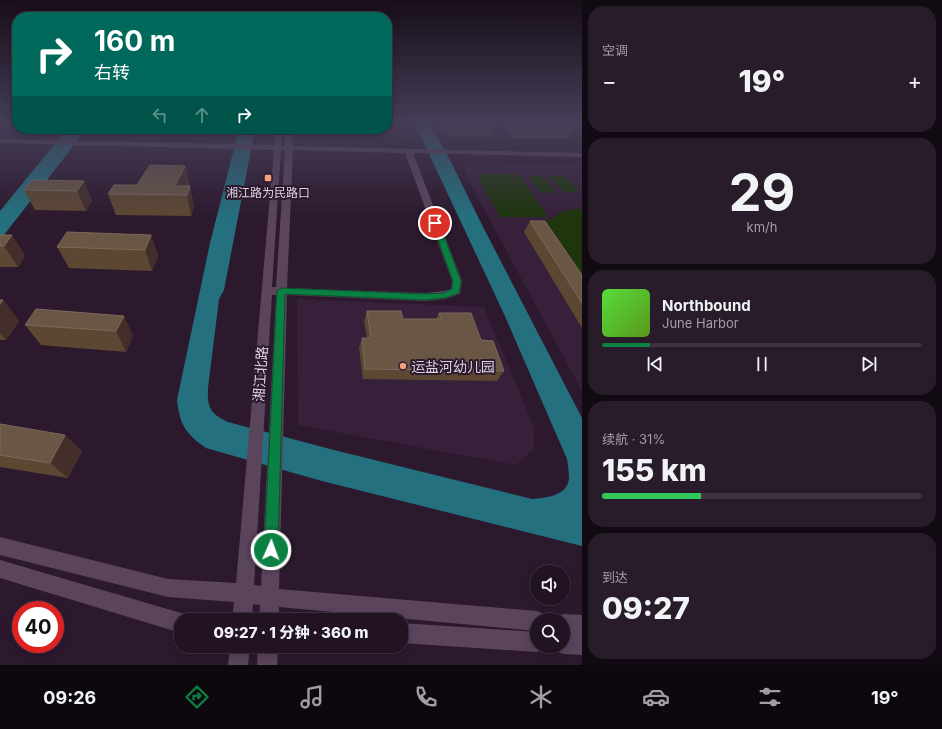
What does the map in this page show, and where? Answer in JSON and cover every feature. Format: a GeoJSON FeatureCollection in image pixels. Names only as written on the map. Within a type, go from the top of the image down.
{"type":"FeatureCollection","features":[{"type":"Feature","properties":{"kind":"street","name":"湘江北路"},"geometry":{"type":"LineString","coordinates":[[243,613],[267,290],[282,155]]}},
{"type":"Feature","properties":{"kind":"street","name":"湘江北路"},"geometry":{"type":"LineString","coordinates":[[269,613],[281,291],[283,155]]}},
{"type":"Feature","properties":{"kind":"street"},"geometry":{"type":"LineString","coordinates":[[267,290],[425,297],[445,295],[456,291],[457,281],[410,155]]}},
{"type":"Feature","properties":{"kind":"street"},"geometry":{"type":"LineString","coordinates":[[0,546],[168,588],[244,593],[270,597],[530,620]]}},
{"type":"Feature","properties":{"kind":"street"},"geometry":{"type":"LineString","coordinates":[[0,569],[174,621]]}},
{"type":"Feature","properties":{"kind":"street"},"geometry":{"type":"LineString","coordinates":[[570,624],[582,625]]}},
{"type":"Feature","properties":{"kind":"street"},"geometry":{"type":"LineString","coordinates":[[408,633],[530,642]]}},
{"type":"Feature","properties":{"kind":"street"},"geometry":{"type":"LineString","coordinates":[[570,645],[582,646]]}},
{"type":"Feature","properties":{"kind":"street"},"geometry":{"type":"LineString","coordinates":[[238,665],[239,653]]}},
{"type":"Feature","properties":{"kind":"street"},"geometry":{"type":"LineString","coordinates":[[267,665],[268,653]]}},
{"type":"Feature","properties":{"kind":"shaded area"},"geometry":{"type":"Polygon","coordinates":[[[463,162],[582,164],[582,391],[467,178],[463,162]]]}},
{"type":"Feature","properties":{"kind":"shaded area","name":"运盐河幼儿园"},"geometry":{"type":"Polygon","coordinates":[[[297,299],[484,307],[534,427],[534,449],[516,465],[298,425],[297,299]]]}},
{"type":"Feature","properties":{"kind":"green space"},"geometry":{"type":"Polygon","coordinates":[[[476,174],[519,174],[548,217],[500,217],[476,174]]]}},
{"type":"Feature","properties":{"kind":"green space"},"geometry":{"type":"Polygon","coordinates":[[[528,176],[543,176],[556,193],[540,192],[528,176]]]}},
{"type":"Feature","properties":{"kind":"green space"},"geometry":{"type":"Polygon","coordinates":[[[549,176],[565,176],[579,192],[563,192],[549,176]]]}},
{"type":"Feature","properties":{"kind":"green space"},"geometry":{"type":"Polygon","coordinates":[[[582,209],[582,286],[542,223],[567,210],[582,209]]]}},
{"type":"Feature","properties":{"kind":"water"},"geometry":{"type":"Polygon","coordinates":[[[46,155],[66,155],[0,240],[0,211],[46,155]]]}},
{"type":"Feature","properties":{"kind":"water"},"geometry":{"type":"Polygon","coordinates":[[[232,155],[250,155],[224,290],[219,299],[208,388],[209,405],[213,413],[222,419],[228,422],[334,450],[532,499],[555,495],[564,489],[569,479],[567,459],[504,314],[430,155],[447,155],[582,418],[582,546],[322,481],[206,448],[188,433],[180,416],[177,400],[210,243],[232,155]]]}},
{"type":"Feature","properties":{"kind":"building"},"geometry":{"type":"Polygon","coordinates":[[[150,165],[185,166],[175,186],[190,186],[187,195],[108,194],[114,185],[137,185],[150,165]]]}},
{"type":"Feature","properties":{"kind":"building"},"geometry":{"type":"Polygon","coordinates":[[[32,180],[84,181],[77,191],[24,190],[32,180]]]}},
{"type":"Feature","properties":{"kind":"building"},"geometry":{"type":"Polygon","coordinates":[[[530,221],[545,221],[582,275],[582,303],[530,221]]]}},
{"type":"Feature","properties":{"kind":"building"},"geometry":{"type":"Polygon","coordinates":[[[67,232],[151,235],[145,250],[57,247],[67,232]]]}},
{"type":"Feature","properties":{"kind":"building"},"geometry":{"type":"Polygon","coordinates":[[[0,235],[12,235],[4,246],[0,246],[0,235]]]}},
{"type":"Feature","properties":{"kind":"building"},"geometry":{"type":"Polygon","coordinates":[[[36,309],[124,316],[116,331],[25,325],[36,309]]]}},
{"type":"Feature","properties":{"kind":"building"},"geometry":{"type":"Polygon","coordinates":[[[367,311],[401,311],[403,319],[441,319],[439,313],[471,313],[481,340],[493,341],[504,371],[365,369],[362,338],[371,338],[367,311]]]}},
{"type":"Feature","properties":{"kind":"building"},"geometry":{"type":"Polygon","coordinates":[[[0,424],[65,435],[50,463],[0,455],[0,424]]]}},
{"type":"Feature","properties":{"kind":"place","name":"湘江路为民路口"},"geometry":{"type":"Point","coordinates":[268,178]}},
{"type":"Feature","properties":{"kind":"place","name":"运盐河幼儿园"},"geometry":{"type":"Point","coordinates":[403,366]}},
{"type":"Feature","properties":{"kind":"route"},"geometry":{"type":"LineString","coordinates":[[271,550],[281,291],[425,297],[445,295],[456,291],[457,281],[435,223]]}}]}
